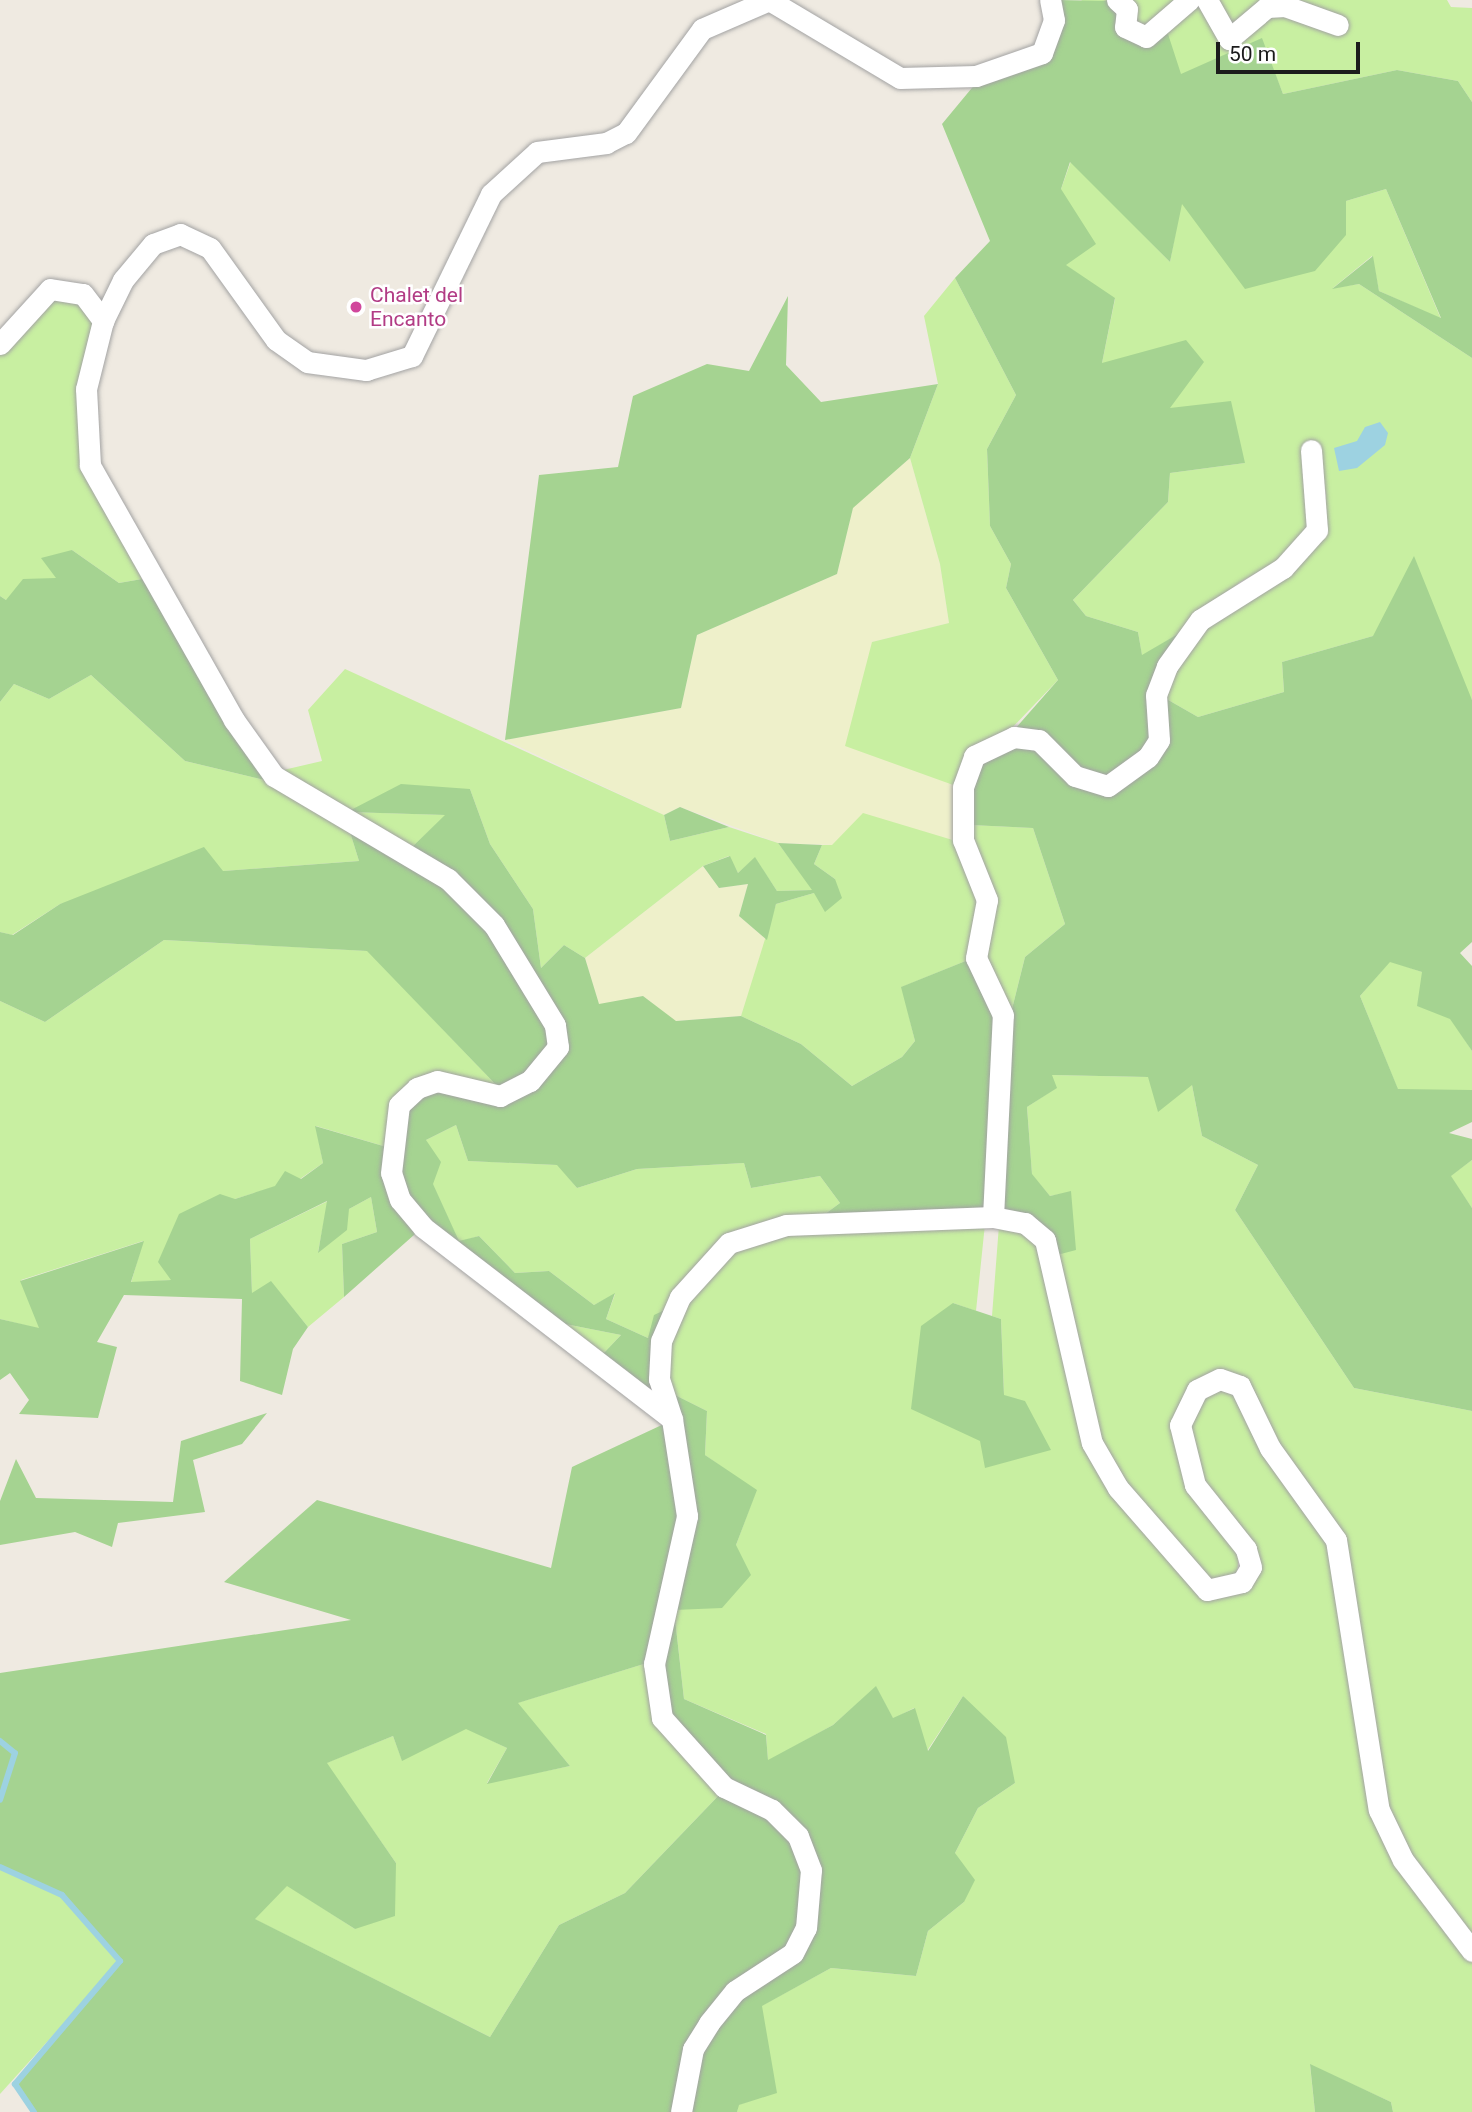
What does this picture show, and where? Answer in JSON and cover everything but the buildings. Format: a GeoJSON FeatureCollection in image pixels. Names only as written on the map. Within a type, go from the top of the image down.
{"type":"FeatureCollection","features":[{"type":"Feature","properties":{"kind":"street"},"geometry":{"type":"LineString","coordinates":[[672,1419],[423,1227],[400,1200],[390,1148],[399,1105],[417,1087],[438,1081],[500,1096],[530,1081],[558,1047],[555,1024],[494,925],[448,879],[274,776],[234,720],[90,465],[86,388],[103,321],[123,280],[153,244],[180,234],[210,248],[276,340],[307,362],[366,370],[412,356],[491,194],[537,152],[606,143],[626,132],[702,29],[769,0],[900,79],[976,76],[1042,53],[1054,20],[1051,0]]}},
{"type":"Feature","properties":{"kind":"street"},"geometry":{"type":"LineString","coordinates":[[1117,0],[1127,9],[1125,27],[1146,37],[1189,0]]}},
{"type":"Feature","properties":{"kind":"street"},"geometry":{"type":"LineString","coordinates":[[1207,0],[1229,38],[1267,7],[1285,6],[1338,25]]}},
{"type":"Feature","properties":{"kind":"street"},"geometry":{"type":"LineString","coordinates":[[0,344],[50,289],[83,294],[103,321]]}},
{"type":"Feature","properties":{"kind":"street"},"geometry":{"type":"LineString","coordinates":[[993,1217],[1003,1015],[976,958],[987,900],[963,839],[963,787],[974,756],[1014,737],[1039,740],[1075,776],[1108,786],[1148,758],[1159,740],[1156,695],[1167,666],[1200,620],[1283,568],[1317,530],[1311,450]]}},
{"type":"Feature","properties":{"kind":"street"},"geometry":{"type":"LineString","coordinates":[[681,2112],[693,2049],[709,2023],[735,1991],[793,1953],[806,1928],[811,1870],[798,1836],[772,1810],[724,1787],[663,1718],[654,1664],[687,1516],[672,1419],[659,1379],[661,1341],[680,1297],[729,1243],[786,1225],[993,1217],[1025,1223],[1045,1240],[1092,1443],[1118,1488],[1207,1590],[1242,1582],[1251,1567],[1246,1549],[1195,1485],[1180,1425],[1197,1390],[1220,1379],[1240,1386],[1270,1448],[1336,1541],[1379,1810],[1403,1860],[1472,1951]]}},
{"type":"Feature","properties":{"kind":"green space"},"geometry":{"type":"Polygon","coordinates":[[[1058,0],[1107,1],[1145,45],[1168,34],[1181,74],[1262,38],[1283,94],[1397,70],[1458,81],[1472,102],[1472,358],[1359,284],[1332,289],[1373,256],[1379,291],[1441,318],[1386,189],[1346,201],[1346,235],[1315,271],[1245,289],[1182,204],[1170,262],[1070,162],[1061,189],[1096,244],[1066,265],[1115,298],[1102,363],[1186,340],[1204,362],[1170,408],[1231,401],[1245,463],[1170,473],[1168,502],[1073,600],[1086,616],[1138,632],[1142,655],[1183,631],[1151,738],[1124,770],[1093,778],[1015,729],[1058,680],[1006,588],[1011,564],[990,526],[987,449],[1016,395],[955,278],[990,241],[942,124],[976,83],[1049,58],[1058,0]]]}},
{"type":"Feature","properties":{"kind":"green space"},"geometry":{"type":"Polygon","coordinates":[[[1081,0],[1447,0],[1451,7],[1472,8],[1472,102],[1458,81],[1397,70],[1283,94],[1261,39],[1181,75],[1081,0]]]}},
{"type":"Feature","properties":{"kind":"green space"},"geometry":{"type":"Polygon","coordinates":[[[1071,161],[1170,262],[1181,203],[1346,235],[1346,201],[1386,189],[1441,319],[1379,291],[1372,256],[1333,288],[1359,284],[1472,358],[1472,700],[1461,682],[1373,636],[1282,662],[1284,692],[1198,717],[1163,697],[1173,669],[1205,624],[1324,533],[1326,494],[1317,445],[1310,527],[1279,561],[1240,582],[1183,631],[1142,656],[1138,632],[1086,616],[1073,600],[1168,502],[1170,473],[1245,463],[1102,363],[1115,299],[1065,265],[1061,189],[1071,161]]]}},
{"type":"Feature","properties":{"kind":"green space"},"geometry":{"type":"Polygon","coordinates":[[[955,278],[1016,395],[987,449],[990,526],[1011,564],[1006,588],[1058,680],[956,786],[845,746],[872,642],[949,623],[940,564],[910,458],[938,384],[924,316],[955,278]]]}},
{"type":"Feature","properties":{"kind":"green space"},"geometry":{"type":"Polygon","coordinates":[[[53,295],[78,300],[95,322],[83,467],[142,579],[119,583],[72,550],[57,579],[6,600],[0,596],[0,353],[53,295]]]}},
{"type":"Feature","properties":{"kind":"green space"},"geometry":{"type":"Polygon","coordinates":[[[788,296],[786,365],[821,402],[938,384],[910,458],[853,508],[837,574],[697,635],[681,708],[505,740],[539,475],[618,467],[633,396],[707,364],[749,371],[788,296]]]}},
{"type":"Feature","properties":{"kind":"green space"},"geometry":{"type":"Polygon","coordinates":[[[910,458],[940,564],[949,623],[872,642],[956,786],[956,841],[915,830],[832,845],[778,843],[680,807],[664,815],[505,740],[681,708],[697,635],[837,574],[853,507],[910,458]]]}},
{"type":"Feature","properties":{"kind":"green space"},"geometry":{"type":"Polygon","coordinates":[[[72,550],[119,583],[142,579],[269,781],[185,761],[91,675],[49,699],[14,684],[0,702],[0,596],[6,600],[23,579],[56,578],[41,558],[72,550]]]}},
{"type":"Feature","properties":{"kind":"green space"},"geometry":{"type":"Polygon","coordinates":[[[1414,556],[1472,700],[1472,942],[1460,953],[1472,966],[1472,1051],[1450,1019],[1417,1006],[1422,972],[1390,962],[1360,996],[1398,1089],[1472,1090],[1472,1122],[1449,1133],[1472,1139],[1472,1160],[1451,1176],[1472,1208],[1472,1411],[1354,1388],[1235,1210],[1258,1165],[1202,1136],[1192,1085],[1158,1112],[1148,1077],[1052,1075],[1057,1088],[1027,1107],[1032,1174],[1050,1196],[1071,1191],[1076,1250],[1057,1255],[1001,1211],[1010,1017],[1025,957],[1065,924],[1033,828],[970,825],[970,789],[980,762],[1016,744],[1036,747],[1071,782],[1110,793],[1154,762],[1163,697],[1198,717],[1284,692],[1282,662],[1373,636],[1414,556]]]}},
{"type":"Feature","properties":{"kind":"green space"},"geometry":{"type":"Polygon","coordinates":[[[345,669],[664,815],[670,841],[729,827],[778,843],[813,890],[777,891],[755,858],[738,873],[729,856],[703,866],[585,958],[564,945],[541,968],[533,909],[490,844],[470,789],[349,812],[446,815],[410,849],[279,771],[322,761],[308,710],[345,669]]]}},
{"type":"Feature","properties":{"kind":"green space"},"geometry":{"type":"Polygon","coordinates":[[[91,675],[185,761],[269,781],[349,829],[359,861],[223,871],[60,904],[12,935],[0,932],[0,702],[14,684],[49,699],[91,675]]]}},
{"type":"Feature","properties":{"kind":"green space"},"geometry":{"type":"Polygon","coordinates":[[[401,784],[470,789],[490,844],[533,909],[541,968],[564,945],[585,958],[599,1004],[643,996],[676,1021],[741,1016],[801,1044],[852,1086],[902,1057],[915,1041],[901,987],[968,960],[997,1019],[986,1210],[821,1217],[840,1203],[820,1176],[751,1188],[744,1163],[637,1169],[577,1188],[557,1165],[468,1161],[456,1125],[426,1140],[441,1162],[433,1184],[459,1241],[479,1236],[515,1273],[549,1271],[594,1305],[615,1293],[606,1319],[648,1338],[654,1315],[667,1309],[658,1400],[601,1356],[621,1335],[555,1322],[428,1222],[406,1197],[399,1171],[405,1110],[421,1094],[438,1088],[502,1103],[565,1049],[543,993],[410,849],[445,815],[347,812],[401,784]]]}},
{"type":"Feature","properties":{"kind":"green space"},"geometry":{"type":"Polygon","coordinates":[[[680,807],[729,827],[670,841],[664,815],[680,807]]]}},
{"type":"Feature","properties":{"kind":"green space"},"geometry":{"type":"Polygon","coordinates":[[[863,813],[956,841],[980,901],[968,960],[902,987],[915,1041],[902,1057],[852,1086],[801,1044],[741,1016],[776,904],[814,893],[835,879],[814,864],[822,845],[832,845],[863,813]]]}},
{"type":"Feature","properties":{"kind":"green space"},"geometry":{"type":"Polygon","coordinates":[[[970,825],[1033,828],[1065,924],[1025,957],[1010,1017],[983,958],[970,825]]]}},
{"type":"Feature","properties":{"kind":"green space"},"geometry":{"type":"Polygon","coordinates":[[[349,829],[444,885],[488,929],[548,1028],[550,1046],[525,1075],[499,1088],[367,951],[164,940],[45,1022],[0,1001],[0,932],[13,935],[60,904],[204,847],[223,871],[359,861],[349,829]]]}},
{"type":"Feature","properties":{"kind":"green space"},"geometry":{"type":"Polygon","coordinates":[[[778,843],[822,845],[814,864],[835,879],[842,898],[825,912],[814,893],[776,904],[767,940],[739,916],[748,884],[719,888],[703,866],[730,856],[738,873],[755,857],[777,891],[812,890],[778,843]]]}},
{"type":"Feature","properties":{"kind":"green space"},"geometry":{"type":"Polygon","coordinates":[[[703,866],[719,888],[748,884],[739,916],[767,940],[741,1016],[675,1021],[643,996],[599,1005],[585,958],[703,866]]]}},
{"type":"Feature","properties":{"kind":"green space"},"geometry":{"type":"Polygon","coordinates":[[[164,940],[368,951],[499,1088],[390,1148],[316,1126],[323,1163],[300,1179],[235,1199],[172,1280],[131,1283],[143,1241],[21,1280],[40,1329],[0,1319],[0,1001],[45,1022],[164,940]]]}},
{"type":"Feature","properties":{"kind":"green space"},"geometry":{"type":"Polygon","coordinates":[[[1390,961],[1422,972],[1472,1051],[1472,1090],[1398,1090],[1360,996],[1390,961]]]}},
{"type":"Feature","properties":{"kind":"green space"},"geometry":{"type":"Polygon","coordinates":[[[1051,1075],[1148,1077],[1192,1085],[1202,1136],[1258,1165],[1235,1210],[1354,1388],[1472,1411],[1472,1939],[1409,1856],[1386,1808],[1343,1538],[1220,1372],[1172,1424],[1239,1552],[1237,1575],[1209,1582],[1123,1483],[1099,1440],[1057,1255],[1071,1192],[1050,1196],[1032,1175],[1027,1107],[1056,1088],[1051,1075]]]}},
{"type":"Feature","properties":{"kind":"green space"},"geometry":{"type":"Polygon","coordinates":[[[456,1125],[468,1161],[558,1165],[577,1188],[637,1169],[744,1163],[751,1188],[820,1176],[840,1203],[821,1217],[725,1237],[648,1338],[606,1319],[615,1294],[594,1305],[549,1271],[515,1273],[479,1236],[459,1242],[432,1183],[426,1140],[456,1125]]]}},
{"type":"Feature","properties":{"kind":"green space"},"geometry":{"type":"Polygon","coordinates":[[[315,1126],[390,1148],[391,1173],[423,1227],[344,1297],[342,1244],[377,1232],[371,1197],[349,1209],[347,1230],[318,1253],[327,1201],[250,1239],[252,1293],[271,1281],[308,1327],[293,1349],[282,1395],[240,1381],[242,1299],[124,1295],[97,1342],[117,1347],[98,1418],[19,1414],[29,1400],[10,1373],[0,1380],[0,1319],[39,1328],[20,1281],[144,1241],[131,1282],[171,1280],[158,1262],[179,1214],[220,1194],[235,1199],[275,1186],[285,1171],[301,1179],[323,1163],[315,1126]]]}},
{"type":"Feature","properties":{"kind":"green space"},"geometry":{"type":"Polygon","coordinates":[[[1472,1160],[1472,1208],[1450,1176],[1472,1160]]]}},
{"type":"Feature","properties":{"kind":"green space"},"geometry":{"type":"Polygon","coordinates":[[[371,1197],[377,1232],[342,1244],[344,1297],[308,1327],[271,1282],[252,1294],[250,1239],[328,1201],[318,1252],[349,1209],[371,1197]]]}},
{"type":"Feature","properties":{"kind":"green space"},"geometry":{"type":"Polygon","coordinates":[[[985,1224],[976,1311],[953,1303],[1004,1395],[1001,1319],[992,1316],[999,1225],[1022,1229],[1039,1244],[1085,1445],[1204,1597],[1258,1568],[1202,1482],[1187,1426],[1201,1395],[1220,1387],[1235,1392],[1330,1543],[1396,1863],[1472,1962],[1472,2112],[1393,2112],[1391,2102],[1310,2065],[1315,2112],[737,2112],[738,2105],[776,2092],[761,2006],[831,1968],[916,1976],[928,1931],[964,1902],[955,1853],[978,1808],[1015,1783],[963,1696],[927,1751],[914,1708],[893,1719],[876,1687],[833,1725],[768,1761],[766,1734],[684,1699],[674,1610],[736,1545],[756,1491],[705,1455],[707,1411],[671,1393],[667,1343],[686,1301],[732,1249],[787,1232],[985,1224]]]}},
{"type":"Feature","properties":{"kind":"green space"},"geometry":{"type":"Polygon","coordinates":[[[953,1303],[1001,1319],[1004,1395],[1025,1401],[1051,1450],[985,1468],[980,1441],[911,1409],[921,1326],[953,1303]]]}},
{"type":"Feature","properties":{"kind":"green space"},"geometry":{"type":"Polygon","coordinates":[[[555,1322],[621,1335],[601,1356],[555,1322]]]}},
{"type":"Feature","properties":{"kind":"green space"},"geometry":{"type":"Polygon","coordinates":[[[671,1393],[707,1411],[705,1455],[757,1490],[736,1545],[751,1575],[722,1608],[674,1610],[695,1517],[671,1393]]]}},
{"type":"Feature","properties":{"kind":"green space"},"geometry":{"type":"Polygon","coordinates":[[[267,1413],[242,1444],[193,1460],[205,1512],[118,1523],[112,1547],[75,1532],[0,1545],[0,1501],[16,1459],[36,1498],[173,1502],[181,1441],[267,1413]]]}},
{"type":"Feature","properties":{"kind":"green space"},"geometry":{"type":"Polygon","coordinates":[[[666,1423],[681,1516],[647,1663],[518,1703],[570,1766],[487,1784],[507,1748],[466,1729],[402,1761],[393,1736],[327,1763],[396,1863],[395,1916],[355,1929],[287,1886],[255,1919],[490,2037],[559,1925],[625,1893],[721,1793],[768,1815],[792,1839],[804,1872],[800,1926],[787,1948],[731,1986],[674,2112],[34,2112],[15,2084],[120,1961],[62,1895],[0,1867],[0,1673],[351,1620],[224,1582],[317,1500],[551,1568],[572,1467],[666,1423]]]}},
{"type":"Feature","properties":{"kind":"green space"},"geometry":{"type":"Polygon","coordinates":[[[674,1610],[684,1699],[766,1735],[768,1760],[833,1725],[876,1686],[893,1718],[915,1708],[928,1751],[963,1696],[1006,1737],[1015,1783],[978,1808],[955,1853],[975,1880],[964,1902],[928,1931],[916,1976],[831,1968],[762,2006],[777,2093],[739,2105],[737,2112],[688,2112],[700,2051],[740,1996],[798,1957],[813,1930],[818,1868],[804,1833],[776,1804],[728,1781],[669,1716],[662,1664],[674,1610]]]}},
{"type":"Feature","properties":{"kind":"green space"},"geometry":{"type":"Polygon","coordinates":[[[647,1663],[721,1793],[625,1893],[559,1925],[490,2037],[254,1919],[287,1885],[355,1929],[396,1863],[326,1763],[393,1736],[402,1760],[466,1728],[507,1748],[487,1783],[570,1766],[517,1703],[647,1663]]]}},
{"type":"Feature","properties":{"kind":"green space"},"geometry":{"type":"Polygon","coordinates":[[[0,1867],[62,1895],[120,1961],[0,2094],[0,1867]]]}},
{"type":"Feature","properties":{"kind":"green space"},"geometry":{"type":"Polygon","coordinates":[[[1310,2064],[1391,2102],[1393,2112],[1315,2112],[1310,2064]]]}},
{"type":"Feature","properties":{"kind":"water"},"geometry":{"type":"Polygon","coordinates":[[[1380,422],[1388,433],[1385,445],[1357,468],[1339,471],[1334,448],[1357,441],[1365,427],[1380,422]]]}},
{"type":"Feature","properties":{"kind":"waterway"},"geometry":{"type":"LineString","coordinates":[[0,1741],[15,1753],[0,1800]]}},
{"type":"Feature","properties":{"kind":"waterway"},"geometry":{"type":"LineString","coordinates":[[0,1867],[62,1895],[120,1961],[15,2084],[34,2112]]}},
{"type":"Feature","properties":{"kind":"place","name":"Chalet del Encanto"},"geometry":{"type":"Point","coordinates":[356,307]}}]}
